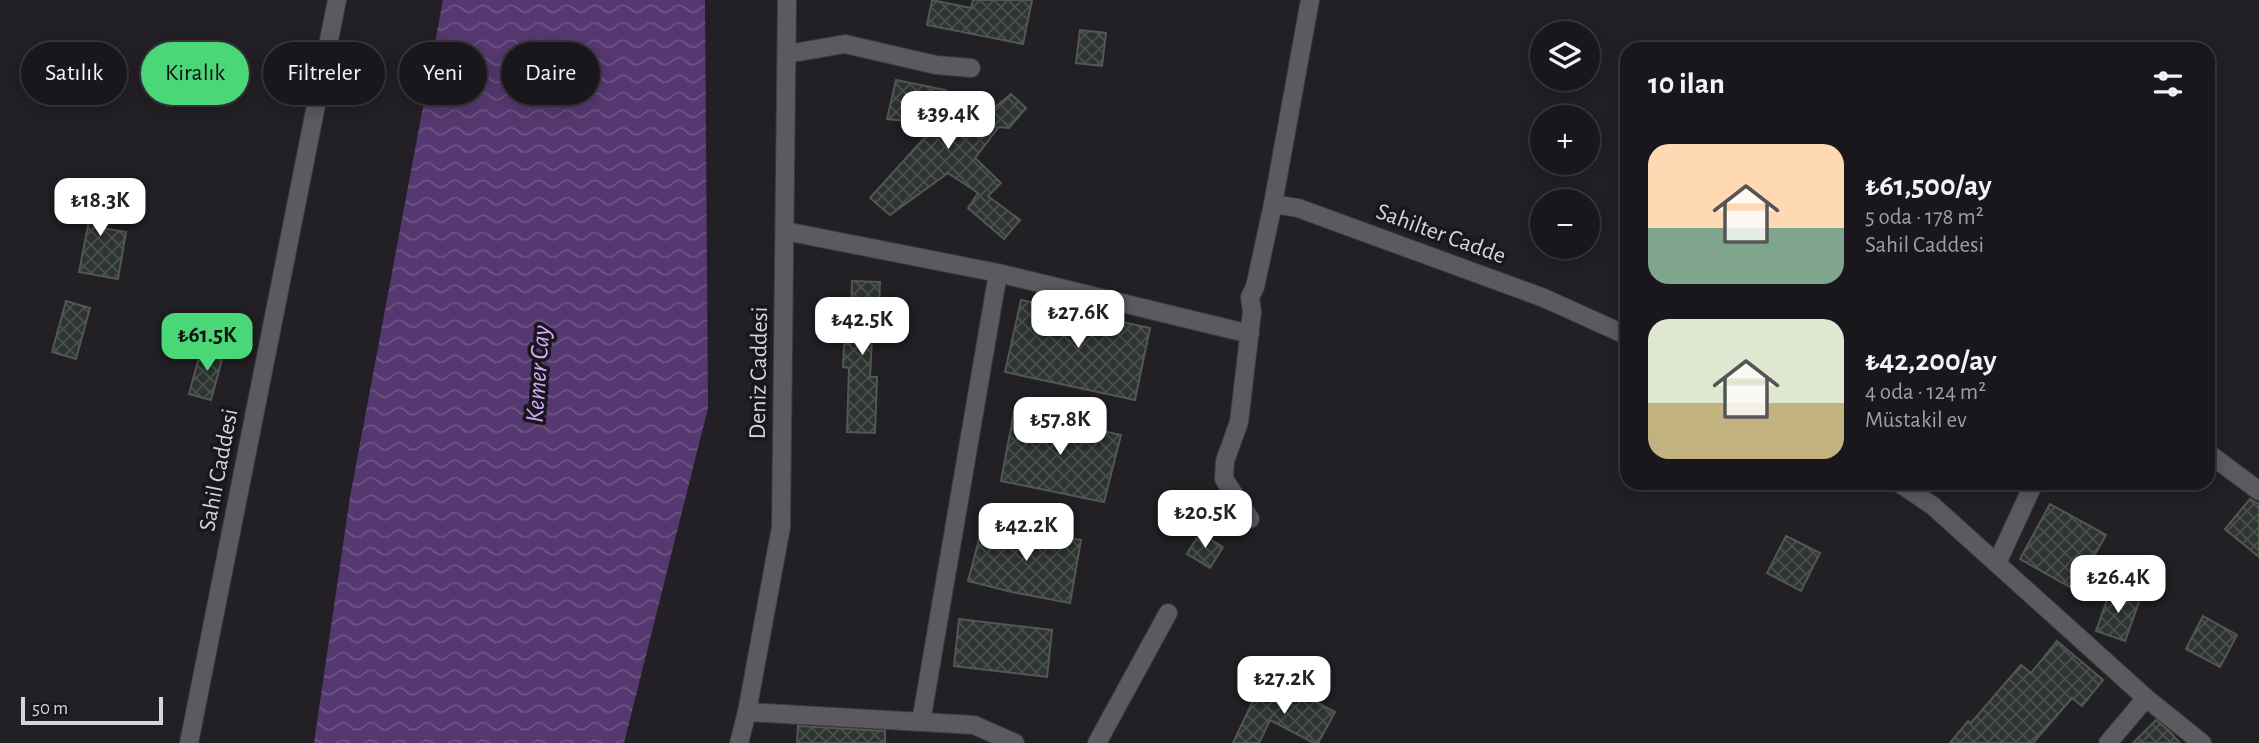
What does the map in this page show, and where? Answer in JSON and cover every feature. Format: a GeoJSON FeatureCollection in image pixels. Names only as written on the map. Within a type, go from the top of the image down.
{"type":"FeatureCollection","features":[{"type":"Feature","properties":{"kind":"street","name":"Sahil Caddesi"},"geometry":{"type":"LineString","coordinates":[[189,743],[337,0]]}},
{"type":"Feature","properties":{"kind":"street","name":"Deniz Caddesi"},"geometry":{"type":"LineString","coordinates":[[739,743],[782,527],[787,0]]}},
{"type":"Feature","properties":{"kind":"street"},"geometry":{"type":"LineString","coordinates":[[1250,519],[1224,479],[1225,460],[1239,422],[1252,312],[1250,297],[1255,287],[1273,204],[1310,0]]}},
{"type":"Feature","properties":{"kind":"street"},"geometry":{"type":"LineString","coordinates":[[787,54],[845,44],[936,65],[971,68]]}},
{"type":"Feature","properties":{"kind":"street","name":"Sahilter Cadde"},"geometry":{"type":"LineString","coordinates":[[1273,204],[1298,208],[1531,293],[1620,332]]}},
{"type":"Feature","properties":{"kind":"street"},"geometry":{"type":"LineString","coordinates":[[785,231],[998,273],[1250,334]]}},
{"type":"Feature","properties":{"kind":"street"},"geometry":{"type":"LineString","coordinates":[[921,722],[998,273]]}},
{"type":"Feature","properties":{"kind":"street"},"geometry":{"type":"LineString","coordinates":[[2215,458],[2259,491]]}},
{"type":"Feature","properties":{"kind":"street"},"geometry":{"type":"LineString","coordinates":[[1909,490],[1933,506],[2146,698],[2202,743]]}},
{"type":"Feature","properties":{"kind":"street"},"geometry":{"type":"LineString","coordinates":[[1997,563],[2031,490]]}},
{"type":"Feature","properties":{"kind":"street"},"geometry":{"type":"LineString","coordinates":[[1097,743],[1168,613]]}},
{"type":"Feature","properties":{"kind":"street"},"geometry":{"type":"LineString","coordinates":[[2108,743],[2146,698]]}},
{"type":"Feature","properties":{"kind":"street"},"geometry":{"type":"LineString","coordinates":[[747,712],[974,725],[1015,743]]}},
{"type":"Feature","properties":{"kind":"water","name":"Kemer Cay"},"geometry":{"type":"Polygon","coordinates":[[[443,0],[705,0],[708,408],[624,743],[314,743],[350,497],[423,105],[487,105],[487,42],[435,42],[443,0]]]}},
{"type":"Feature","properties":{"kind":"building"},"geometry":{"type":"Polygon","coordinates":[[[932,0],[971,8],[973,0],[1032,0],[1023,44],[927,25],[932,0]]]}},
{"type":"Feature","properties":{"kind":"building"},"geometry":{"type":"Polygon","coordinates":[[[1080,30],[1106,33],[1102,66],[1076,63],[1080,30]]]}},
{"type":"Feature","properties":{"kind":"building"},"geometry":{"type":"Polygon","coordinates":[[[896,80],[945,90],[983,117],[1011,94],[1026,108],[1009,128],[999,127],[975,158],[1001,183],[988,196],[1020,220],[1004,239],[968,208],[978,193],[948,173],[890,215],[870,198],[937,124],[887,119],[896,80]]]}},
{"type":"Feature","properties":{"kind":"building"},"geometry":{"type":"Polygon","coordinates":[[[83,185],[108,190],[102,228],[126,232],[118,279],[79,272],[91,210],[79,208],[83,185]]]}},
{"type":"Feature","properties":{"kind":"building"},"geometry":{"type":"Polygon","coordinates":[[[852,281],[880,282],[878,338],[872,338],[870,377],[877,377],[875,433],[847,432],[849,368],[843,367],[844,344],[850,344],[852,281]]]}},
{"type":"Feature","properties":{"kind":"building"},"geometry":{"type":"Polygon","coordinates":[[[1021,300],[1150,328],[1135,400],[1005,372],[1021,300]]]}},
{"type":"Feature","properties":{"kind":"building"},"geometry":{"type":"Polygon","coordinates":[[[66,301],[90,308],[76,359],[52,352],[66,301]]]}},
{"type":"Feature","properties":{"kind":"building"},"geometry":{"type":"Polygon","coordinates":[[[202,346],[224,352],[211,400],[189,394],[202,346]]]}},
{"type":"Feature","properties":{"kind":"building"},"geometry":{"type":"Polygon","coordinates":[[[1014,412],[1121,435],[1104,502],[1001,481],[1014,412]]]}},
{"type":"Feature","properties":{"kind":"building"},"geometry":{"type":"Polygon","coordinates":[[[2250,499],[2259,504],[2259,557],[2225,529],[2250,499]]]}},
{"type":"Feature","properties":{"kind":"building"},"geometry":{"type":"Polygon","coordinates":[[[2050,504],[2106,535],[2075,590],[2020,559],[2050,504]]]}},
{"type":"Feature","properties":{"kind":"building"},"geometry":{"type":"Polygon","coordinates":[[[984,521],[1041,537],[1042,533],[1081,540],[1070,603],[968,581],[984,521]]]}},
{"type":"Feature","properties":{"kind":"building"},"geometry":{"type":"Polygon","coordinates":[[[1200,533],[1223,547],[1210,568],[1187,554],[1200,533]]]}},
{"type":"Feature","properties":{"kind":"building"},"geometry":{"type":"Polygon","coordinates":[[[1786,536],[1820,553],[1801,591],[1767,573],[1786,536]]]}},
{"type":"Feature","properties":{"kind":"building"},"geometry":{"type":"Polygon","coordinates":[[[2111,589],[2140,599],[2125,641],[2096,631],[2111,589]]]}},
{"type":"Feature","properties":{"kind":"building"},"geometry":{"type":"Polygon","coordinates":[[[2203,616],[2237,635],[2220,667],[2186,649],[2203,616]]]}},
{"type":"Feature","properties":{"kind":"building"},"geometry":{"type":"Polygon","coordinates":[[[959,619],[1052,630],[1047,677],[954,666],[959,619]]]}},
{"type":"Feature","properties":{"kind":"building"},"geometry":{"type":"Polygon","coordinates":[[[2057,641],[2103,680],[2082,706],[2072,698],[2033,743],[1950,743],[2021,665],[2031,673],[2057,641]]]}},
{"type":"Feature","properties":{"kind":"building"},"geometry":{"type":"Polygon","coordinates":[[[1261,684],[1291,698],[1295,691],[1335,712],[1318,743],[1270,720],[1259,743],[1233,743],[1261,684]]]}},
{"type":"Feature","properties":{"kind":"building"},"geometry":{"type":"Polygon","coordinates":[[[2156,720],[2168,730],[2180,743],[2133,743],[2156,720]]]}},
{"type":"Feature","properties":{"kind":"building"},"geometry":{"type":"Polygon","coordinates":[[[798,726],[885,731],[885,743],[797,743],[798,726]]]}}]}
